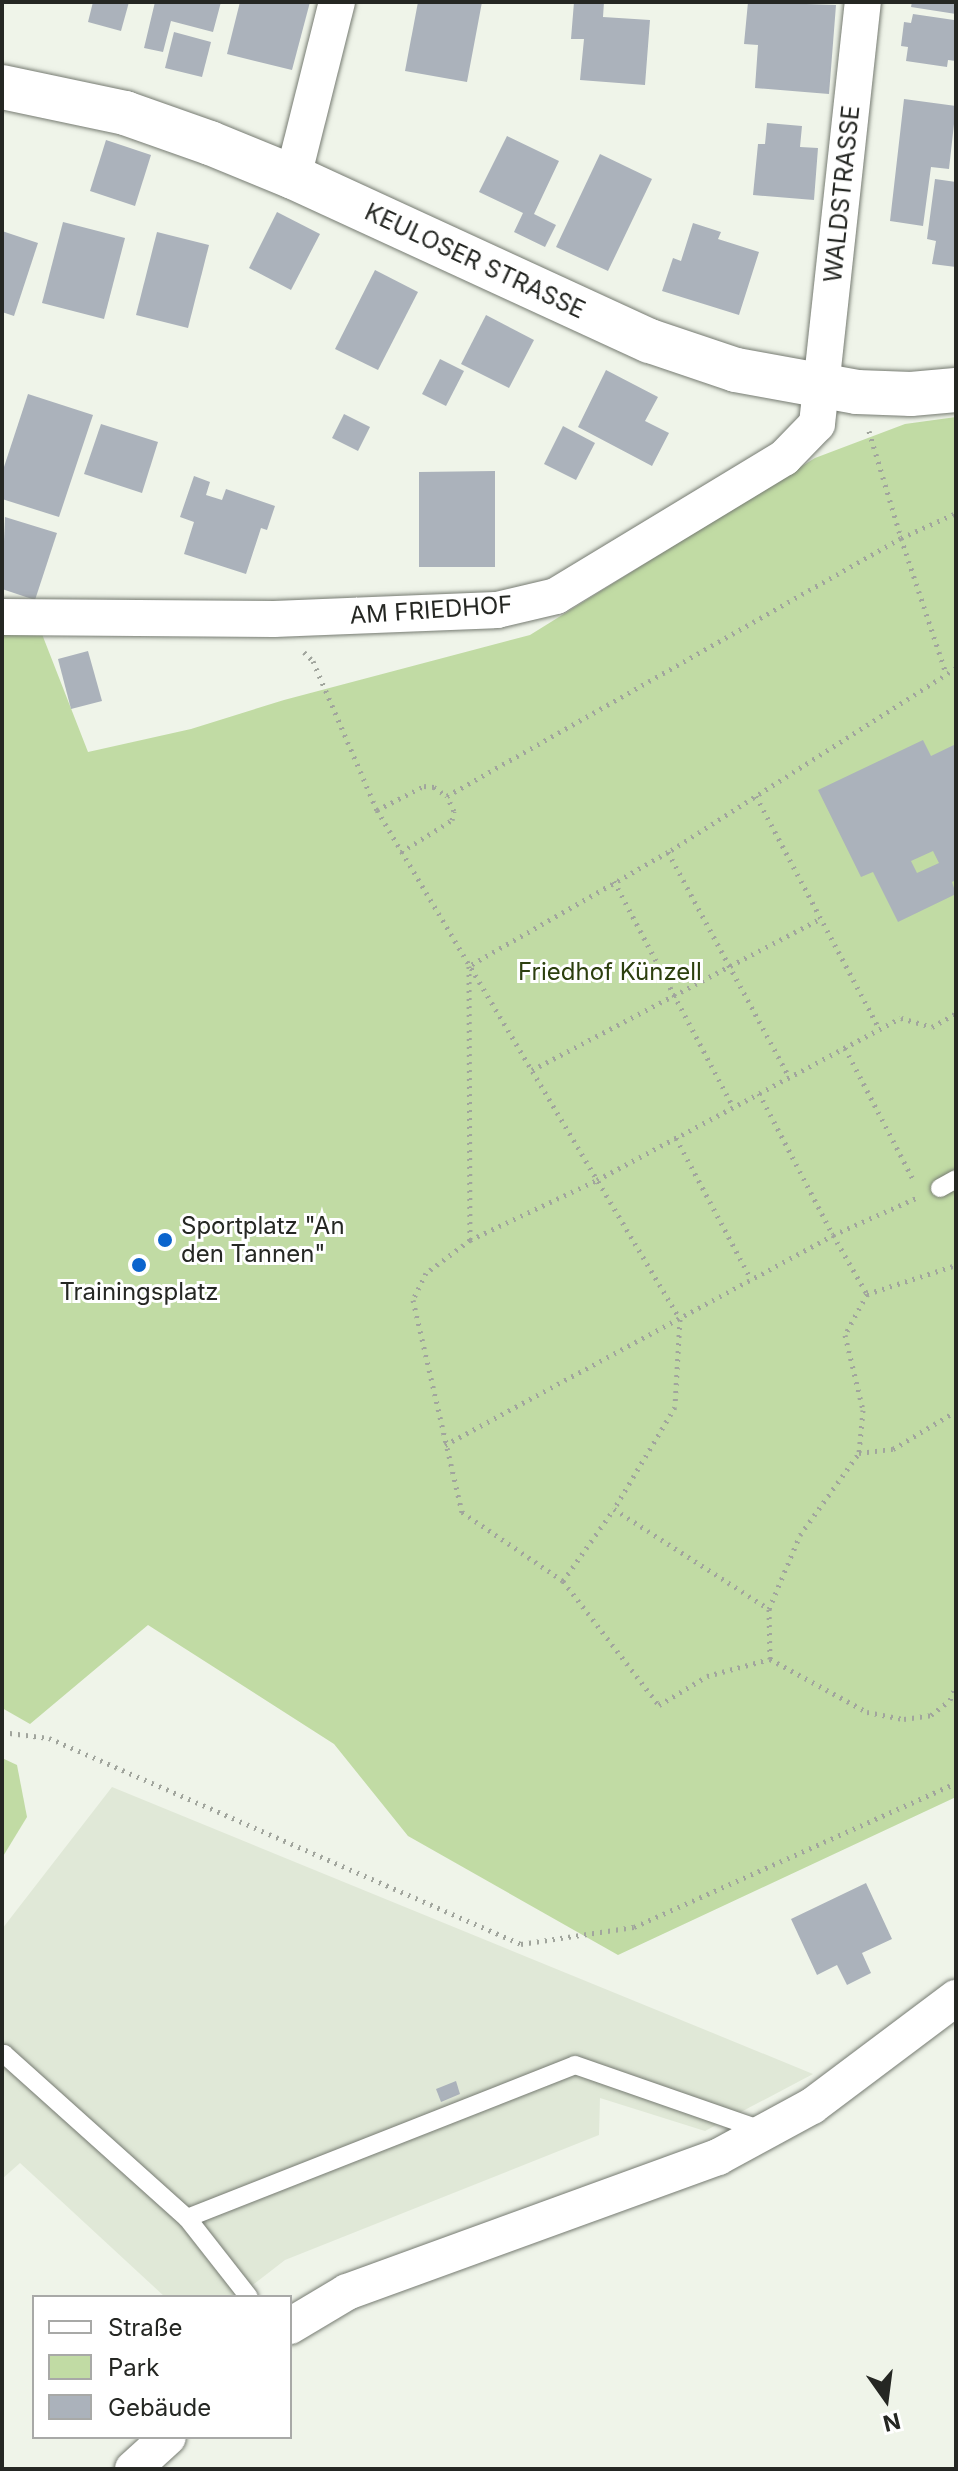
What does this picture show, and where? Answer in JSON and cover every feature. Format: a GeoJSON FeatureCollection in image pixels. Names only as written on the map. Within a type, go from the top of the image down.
{"type":"FeatureCollection","features":[{"type":"Feature","properties":{"kind":"street"},"geometry":{"type":"LineString","coordinates":[[293,177],[337,2]]}},
{"type":"Feature","properties":{"kind":"street","name":"WALDSTRASSE"},"geometry":{"type":"LineString","coordinates":[[840,389],[863,2]]}},
{"type":"Feature","properties":{"kind":"street","name":"KEULOSER STRASSE"},"geometry":{"type":"LineString","coordinates":[[2,87],[125,113],[293,177],[650,341],[736,370],[840,389],[911,394],[956,390]]}},
{"type":"Feature","properties":{"kind":"street","name":"AM FRIEDHOF"},"geometry":{"type":"LineString","coordinates":[[2,617],[274,619],[497,610],[556,596],[784,458],[817,424],[840,389]]}},
{"type":"Feature","properties":{"kind":"street"},"geometry":{"type":"LineString","coordinates":[[292,2325],[347,2292],[718,2157],[812,2106],[956,1998]]}},
{"type":"Feature","properties":{"kind":"street"},"geometry":{"type":"LineString","coordinates":[[133,2469],[166,2439]]}},
{"type":"Feature","properties":{"kind":"lane"},"geometry":{"type":"LineString","coordinates":[[2,2056],[4,2054],[187,2218],[247,2295]]}},
{"type":"Feature","properties":{"kind":"lane"},"geometry":{"type":"LineString","coordinates":[[187,2218],[575,2065],[766,2132]]}},
{"type":"Feature","properties":{"kind":"path"},"geometry":{"type":"LineString","coordinates":[[840,389],[901,538],[946,673]]}},
{"type":"Feature","properties":{"kind":"path"},"geometry":{"type":"LineString","coordinates":[[447,796],[901,538],[956,513]]}},
{"type":"Feature","properties":{"kind":"path"},"geometry":{"type":"LineString","coordinates":[[274,619],[313,661],[377,810],[680,1319],[675,1407],[614,1509],[563,1581]]}},
{"type":"Feature","properties":{"kind":"path"},"geometry":{"type":"LineString","coordinates":[[469,966],[668,852],[956,668]]}},
{"type":"Feature","properties":{"kind":"path"},"geometry":{"type":"LineString","coordinates":[[377,810],[424,786],[434,787],[447,796],[454,811],[452,820],[401,852]]}},
{"type":"Feature","properties":{"kind":"path"},"geometry":{"type":"LineString","coordinates":[[756,796],[879,1028]]}},
{"type":"Feature","properties":{"kind":"path"},"geometry":{"type":"LineString","coordinates":[[668,852],[789,1077]]}},
{"type":"Feature","properties":{"kind":"path"},"geometry":{"type":"LineString","coordinates":[[614,881],[733,1107]]}},
{"type":"Feature","properties":{"kind":"path"},"geometry":{"type":"LineString","coordinates":[[532,1070],[820,919]]}},
{"type":"Feature","properties":{"kind":"path"},"geometry":{"type":"LineString","coordinates":[[469,966],[470,1240]]}},
{"type":"Feature","properties":{"kind":"path"},"geometry":{"type":"LineString","coordinates":[[956,1013],[932,1027],[901,1018],[879,1028],[597,1180],[470,1240],[426,1273],[413,1300],[462,1512],[563,1581],[659,1705],[707,1676],[770,1659],[867,1712],[904,1719],[931,1715],[950,1700],[956,1686]]}},
{"type":"Feature","properties":{"kind":"path"},"geometry":{"type":"LineString","coordinates":[[445,1445],[833,1235],[939,1188],[844,1048]]}},
{"type":"Feature","properties":{"kind":"path"},"geometry":{"type":"LineString","coordinates":[[759,1093],[867,1294]]}},
{"type":"Feature","properties":{"kind":"path"},"geometry":{"type":"LineString","coordinates":[[676,1138],[751,1279]]}},
{"type":"Feature","properties":{"kind":"path"},"geometry":{"type":"LineString","coordinates":[[770,1659],[769,1609],[800,1535],[859,1453],[863,1410],[845,1335],[867,1294],[956,1265]]}},
{"type":"Feature","properties":{"kind":"path"},"geometry":{"type":"LineString","coordinates":[[859,1453],[893,1449],[956,1411]]}},
{"type":"Feature","properties":{"kind":"path"},"geometry":{"type":"LineString","coordinates":[[614,1509],[769,1609]]}},
{"type":"Feature","properties":{"kind":"path"},"geometry":{"type":"LineString","coordinates":[[2,1732],[49,1738],[521,1944],[634,1927],[956,1783]]}},
{"type":"Feature","properties":{"kind":"shaded area"},"geometry":{"type":"Polygon","coordinates":[[[112,1787],[813,2074],[705,2131],[600,2098],[599,2135],[285,2260],[240,2295],[163,2295],[20,2163],[2,2179],[2,1929],[112,1787]]]}},
{"type":"Feature","properties":{"kind":"green space","name":"Friedhof Künzell"},"geometry":{"type":"Polygon","coordinates":[[[956,417],[956,1797],[618,1955],[408,1836],[334,1744],[148,1625],[30,1724],[2,1708],[2,626],[40,629],[88,752],[191,729],[284,700],[530,635],[815,458],[905,424],[956,417]]]}},
{"type":"Feature","properties":{"kind":"green space"},"geometry":{"type":"Polygon","coordinates":[[[2,1758],[17,1765],[27,1817],[2,1858],[2,1758]]]}},
{"type":"Feature","properties":{"kind":"building"},"geometry":{"type":"Polygon","coordinates":[[[93,2],[129,2],[121,31],[88,22],[93,2]]]}},
{"type":"Feature","properties":{"kind":"building"},"geometry":{"type":"Polygon","coordinates":[[[155,2],[221,2],[213,32],[171,21],[163,52],[144,48],[155,2]]]}},
{"type":"Feature","properties":{"kind":"building"},"geometry":{"type":"Polygon","coordinates":[[[240,2],[310,2],[292,70],[227,54],[240,2]]]}},
{"type":"Feature","properties":{"kind":"building"},"geometry":{"type":"Polygon","coordinates":[[[418,2],[482,2],[467,82],[405,71],[418,2]]]}},
{"type":"Feature","properties":{"kind":"building"},"geometry":{"type":"Polygon","coordinates":[[[574,2],[604,2],[603,17],[650,20],[645,85],[580,80],[584,39],[571,39],[574,2]]]}},
{"type":"Feature","properties":{"kind":"building"},"geometry":{"type":"Polygon","coordinates":[[[748,2],[836,5],[829,94],[755,88],[758,45],[744,44],[748,2]]]}},
{"type":"Feature","properties":{"kind":"building"},"geometry":{"type":"Polygon","coordinates":[[[912,2],[956,2],[956,14],[911,7],[912,2]]]}},
{"type":"Feature","properties":{"kind":"building"},"geometry":{"type":"Polygon","coordinates":[[[913,14],[954,20],[956,61],[948,60],[947,67],[906,61],[908,47],[901,46],[904,22],[911,23],[913,14]]]}},
{"type":"Feature","properties":{"kind":"building"},"geometry":{"type":"Polygon","coordinates":[[[174,32],[211,42],[202,77],[165,68],[174,32]]]}},
{"type":"Feature","properties":{"kind":"building"},"geometry":{"type":"Polygon","coordinates":[[[904,99],[956,106],[949,169],[931,167],[923,226],[890,221],[904,99]]]}},
{"type":"Feature","properties":{"kind":"building"},"geometry":{"type":"Polygon","coordinates":[[[767,123],[802,126],[800,147],[818,148],[814,200],[753,195],[758,144],[765,144],[767,123]]]}},
{"type":"Feature","properties":{"kind":"building"},"geometry":{"type":"Polygon","coordinates":[[[507,136],[559,161],[534,214],[556,225],[545,247],[514,232],[523,213],[479,192],[507,136]]]}},
{"type":"Feature","properties":{"kind":"building"},"geometry":{"type":"Polygon","coordinates":[[[106,140],[151,155],[135,206],[90,191],[106,140]]]}},
{"type":"Feature","properties":{"kind":"building"},"geometry":{"type":"Polygon","coordinates":[[[600,154],[652,179],[608,271],[556,247],[600,154]]]}},
{"type":"Feature","properties":{"kind":"building"},"geometry":{"type":"Polygon","coordinates":[[[935,179],[956,182],[956,267],[932,264],[936,241],[927,239],[935,179]]]}},
{"type":"Feature","properties":{"kind":"building"},"geometry":{"type":"Polygon","coordinates":[[[277,212],[320,234],[291,290],[249,268],[277,212]]]}},
{"type":"Feature","properties":{"kind":"building"},"geometry":{"type":"Polygon","coordinates":[[[63,222],[125,238],[104,319],[42,303],[63,222]]]}},
{"type":"Feature","properties":{"kind":"building"},"geometry":{"type":"Polygon","coordinates":[[[693,223],[721,232],[718,239],[759,252],[739,315],[662,291],[673,258],[681,261],[693,223]]]}},
{"type":"Feature","properties":{"kind":"building"},"geometry":{"type":"Polygon","coordinates":[[[2,231],[38,243],[14,316],[2,312],[2,231]]]}},
{"type":"Feature","properties":{"kind":"building"},"geometry":{"type":"Polygon","coordinates":[[[157,232],[209,245],[188,328],[136,315],[157,232]]]}},
{"type":"Feature","properties":{"kind":"building"},"geometry":{"type":"Polygon","coordinates":[[[375,270],[418,292],[378,370],[335,349],[375,270]]]}},
{"type":"Feature","properties":{"kind":"building"},"geometry":{"type":"Polygon","coordinates":[[[486,315],[534,340],[509,388],[461,364],[486,315]]]}},
{"type":"Feature","properties":{"kind":"building"},"geometry":{"type":"Polygon","coordinates":[[[440,359],[464,371],[446,406],[422,394],[440,359]]]}},
{"type":"Feature","properties":{"kind":"building"},"geometry":{"type":"Polygon","coordinates":[[[606,370],[658,397],[645,421],[669,433],[652,466],[578,427],[606,370]]]}},
{"type":"Feature","properties":{"kind":"building"},"geometry":{"type":"Polygon","coordinates":[[[28,394],[93,415],[59,517],[2,499],[2,473],[28,394]]]}},
{"type":"Feature","properties":{"kind":"building"},"geometry":{"type":"Polygon","coordinates":[[[344,414],[370,427],[358,451],[332,438],[344,414]]]}},
{"type":"Feature","properties":{"kind":"building"},"geometry":{"type":"Polygon","coordinates":[[[101,424],[158,442],[142,493],[84,474],[101,424]]]}},
{"type":"Feature","properties":{"kind":"building"},"geometry":{"type":"Polygon","coordinates":[[[563,426],[595,443],[576,480],[544,464],[563,426]]]}},
{"type":"Feature","properties":{"kind":"building"},"geometry":{"type":"Polygon","coordinates":[[[495,471],[495,567],[419,567],[419,472],[495,471]]]}},
{"type":"Feature","properties":{"kind":"building"},"geometry":{"type":"Polygon","coordinates":[[[194,476],[210,482],[206,495],[222,500],[226,489],[275,506],[267,530],[261,528],[246,574],[184,554],[194,522],[180,517],[194,476]]]}},
{"type":"Feature","properties":{"kind":"building"},"geometry":{"type":"Polygon","coordinates":[[[5,517],[57,533],[35,600],[2,589],[5,517]]]}},
{"type":"Feature","properties":{"kind":"building"},"geometry":{"type":"Polygon","coordinates":[[[88,651],[102,701],[71,709],[58,659],[88,651]]]}},
{"type":"Feature","properties":{"kind":"building"},"geometry":{"type":"Polygon","coordinates":[[[923,740],[931,756],[956,744],[956,880],[952,882],[956,894],[898,922],[873,872],[861,877],[818,790],[923,740]],[[933,851],[911,861],[917,873],[939,863],[933,851]]]}},
{"type":"Feature","properties":{"kind":"building"},"geometry":{"type":"Polygon","coordinates":[[[866,1883],[892,1939],[862,1953],[871,1973],[847,1985],[837,1965],[817,1975],[791,1919],[866,1883]]]}},
{"type":"Feature","properties":{"kind":"building"},"geometry":{"type":"Polygon","coordinates":[[[456,2081],[460,2094],[441,2102],[436,2089],[456,2081]]]}},
{"type":"Feature","properties":{"kind":"place","name":"Sportplatz \"An den Tannen\""},"geometry":{"type":"Point","coordinates":[165,1240]}},
{"type":"Feature","properties":{"kind":"place","name":"Trainingsplatz"},"geometry":{"type":"Point","coordinates":[139,1265]}}]}
